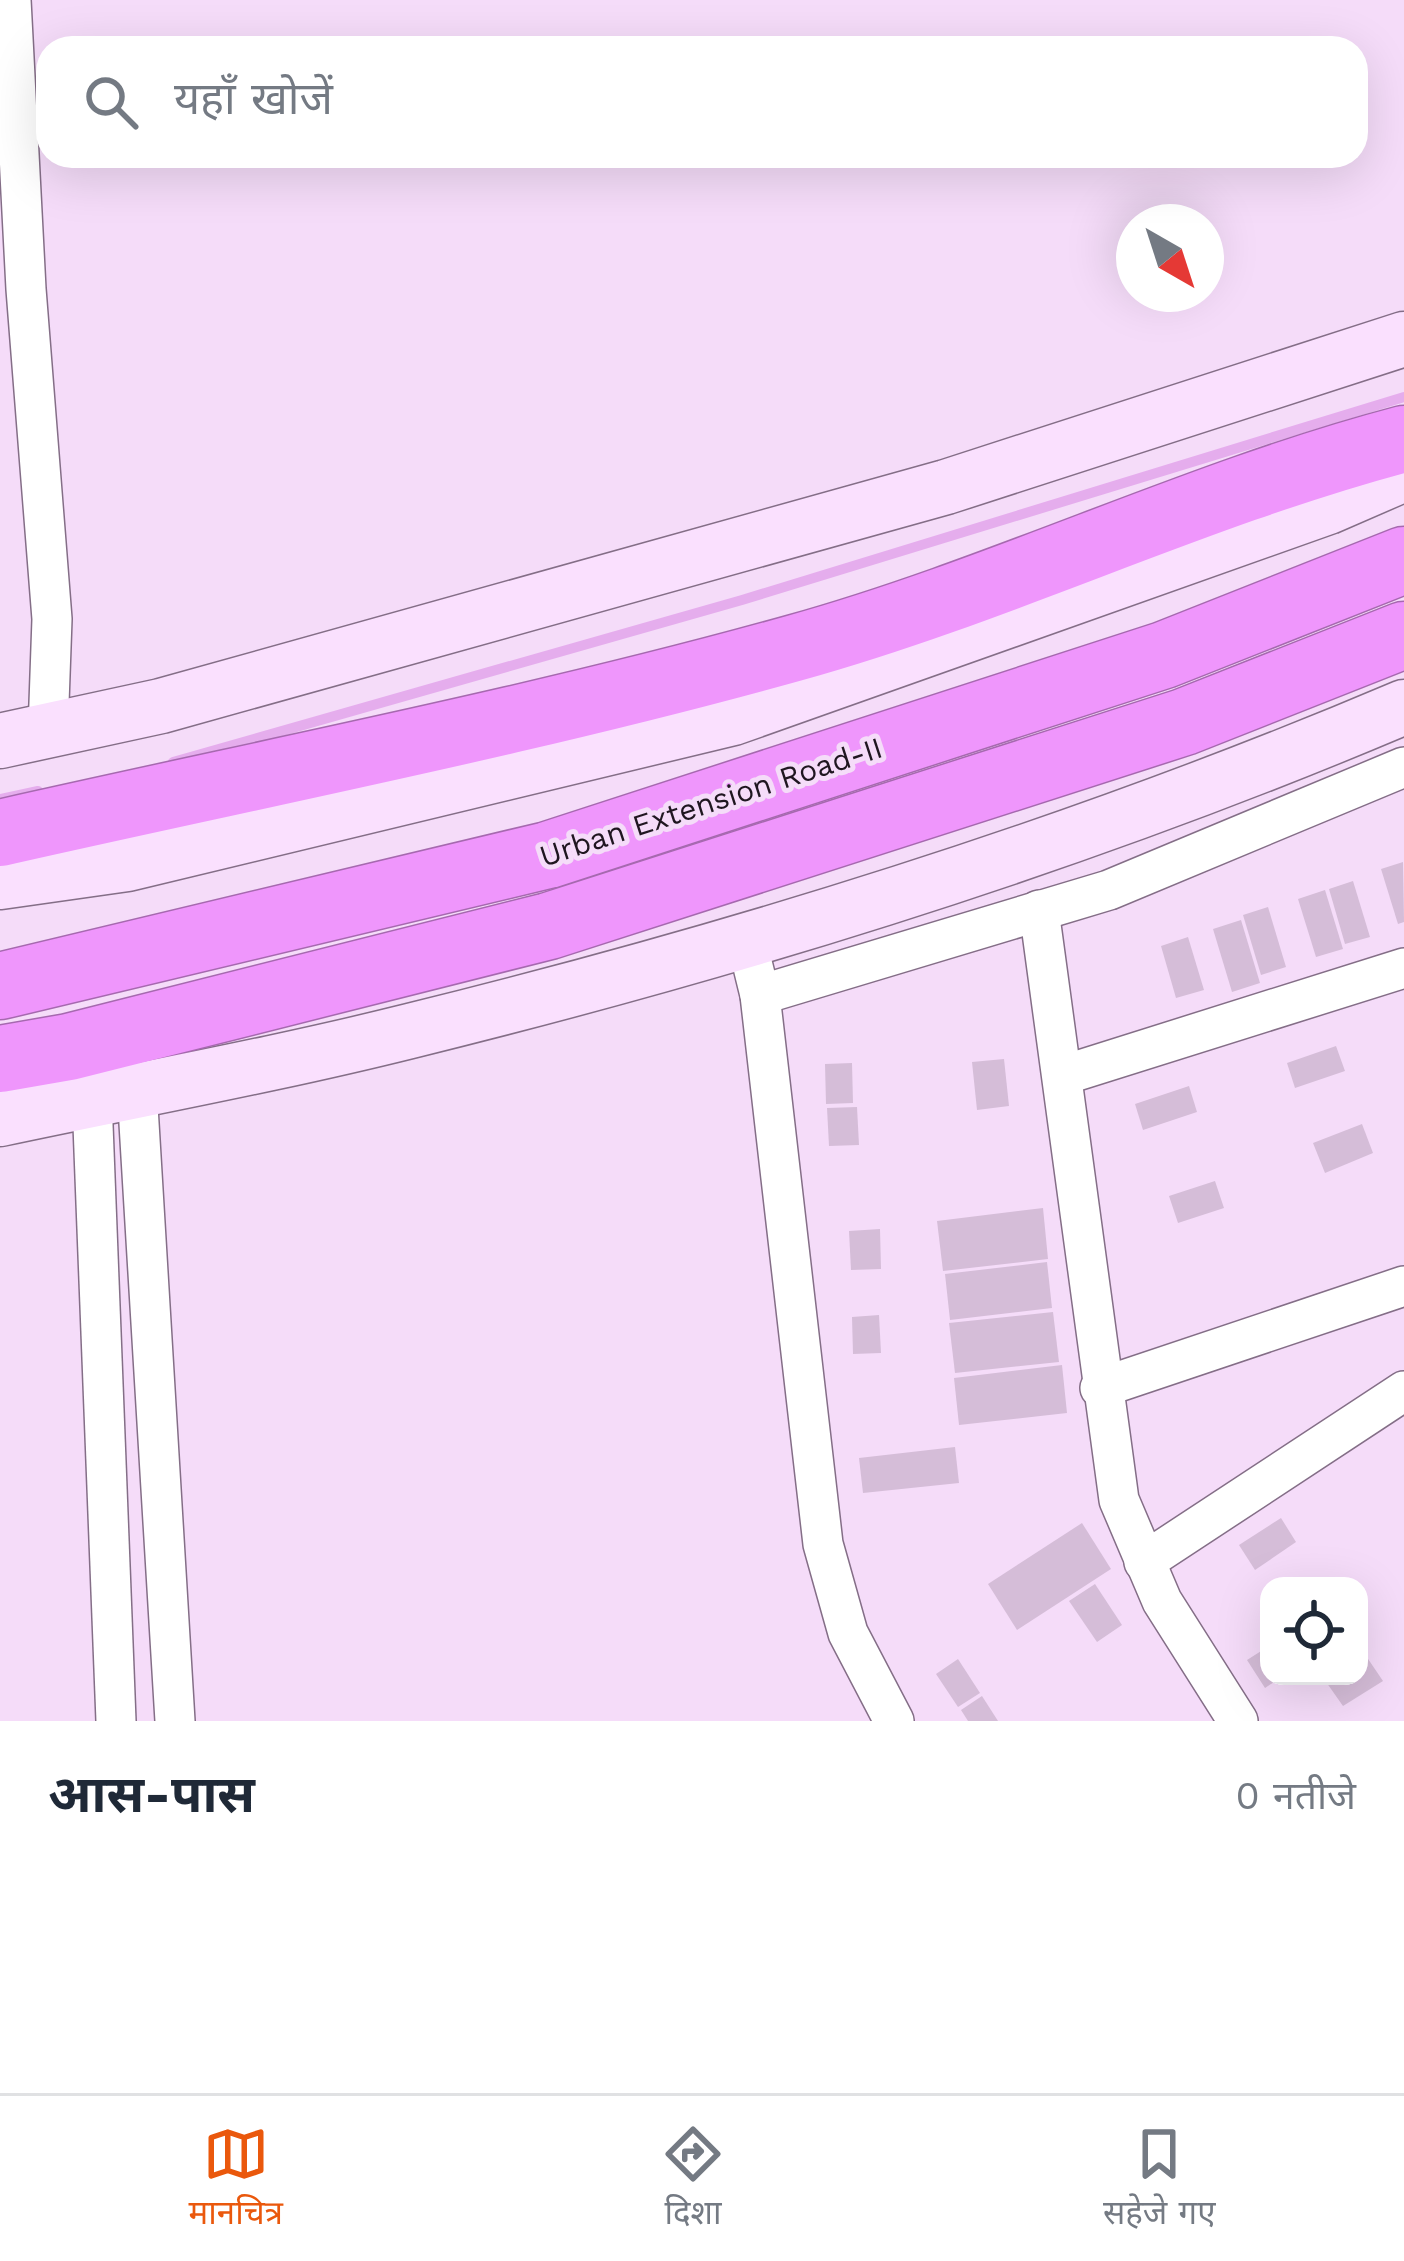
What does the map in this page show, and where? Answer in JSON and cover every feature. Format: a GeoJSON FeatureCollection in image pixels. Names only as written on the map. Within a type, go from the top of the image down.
{"type":"FeatureCollection","features":[{"type":"Feature","properties":{"kind":"highway"},"geometry":{"type":"LineString","coordinates":[[0,833],[795,648],[984,590],[1303,466],[1404,439]]}},
{"type":"Feature","properties":{"kind":"highway","name":"Urban Extension Road-II"},"geometry":{"type":"LineString","coordinates":[[0,986],[548,855],[1165,655],[1404,560]]}},
{"type":"Feature","properties":{"kind":"highway"},"geometry":{"type":"LineString","coordinates":[[0,1059],[68,1047],[549,926],[1184,722],[1404,635]]}},
{"type":"Feature","properties":{"kind":"street"},"geometry":{"type":"LineString","coordinates":[[11,0],[26,289],[52,619],[24,736],[161,706],[946,487],[1404,339]]}},
{"type":"Feature","properties":{"kind":"street"},"geometry":{"type":"LineString","coordinates":[[0,882],[127,864],[734,718],[1328,507],[1404,474]]}},
{"type":"Feature","properties":{"kind":"street"},"geometry":{"type":"LineString","coordinates":[[0,1120],[410,1031],[746,938],[1211,789],[1404,706]]}},
{"type":"Feature","properties":{"kind":"street"},"geometry":{"type":"LineString","coordinates":[[760,994],[1163,871],[1404,767]]}},
{"type":"Feature","properties":{"kind":"street"},"geometry":{"type":"LineString","coordinates":[[1039,910],[1064,1075],[1100,1388],[1119,1500],[1144,1562],[1192,1652],[1238,1721]]}},
{"type":"Feature","properties":{"kind":"street"},"geometry":{"type":"LineString","coordinates":[[746,938],[760,994],[824,1544],[848,1633],[894,1721]]}},
{"type":"Feature","properties":{"kind":"street"},"geometry":{"type":"LineString","coordinates":[[1064,1075],[1404,968]]}},
{"type":"Feature","properties":{"kind":"street"},"geometry":{"type":"LineString","coordinates":[[114,1094],[116,1721]]}},
{"type":"Feature","properties":{"kind":"street"},"geometry":{"type":"LineString","coordinates":[[114,1094],[175,1721]]}},
{"type":"Feature","properties":{"kind":"street"},"geometry":{"type":"LineString","coordinates":[[1100,1388],[1404,1286]]}},
{"type":"Feature","properties":{"kind":"street"},"geometry":{"type":"LineString","coordinates":[[1144,1562],[1404,1391]]}},
{"type":"Feature","properties":{"kind":"building"},"geometry":{"type":"Polygon","coordinates":[[[1403,862],[1404,922],[1398,924],[1381,869],[1403,862]]]}},
{"type":"Feature","properties":{"kind":"building"},"geometry":{"type":"Polygon","coordinates":[[[1353,881],[1370,937],[1345,944],[1329,889],[1353,881]]]}},
{"type":"Feature","properties":{"kind":"building"},"geometry":{"type":"Polygon","coordinates":[[[1325,890],[1343,949],[1316,957],[1298,899],[1325,890]]]}},
{"type":"Feature","properties":{"kind":"building"},"geometry":{"type":"Polygon","coordinates":[[[1268,907],[1286,967],[1261,975],[1243,915],[1268,907]]]}},
{"type":"Feature","properties":{"kind":"building"},"geometry":{"type":"Polygon","coordinates":[[[1241,920],[1260,983],[1232,992],[1213,929],[1241,920]]]}},
{"type":"Feature","properties":{"kind":"building"},"geometry":{"type":"Polygon","coordinates":[[[1188,937],[1204,990],[1176,998],[1161,946],[1188,937]]]}},
{"type":"Feature","properties":{"kind":"building"},"geometry":{"type":"Polygon","coordinates":[[[1336,1046],[1345,1071],[1295,1088],[1287,1063],[1336,1046]]]}},
{"type":"Feature","properties":{"kind":"building"},"geometry":{"type":"Polygon","coordinates":[[[1004,1059],[1009,1106],[977,1110],[972,1062],[1004,1059]]]}},
{"type":"Feature","properties":{"kind":"building"},"geometry":{"type":"Polygon","coordinates":[[[852,1063],[853,1103],[826,1104],[825,1064],[852,1063]]]}},
{"type":"Feature","properties":{"kind":"building"},"geometry":{"type":"Polygon","coordinates":[[[1189,1086],[1197,1112],[1143,1130],[1135,1104],[1189,1086]]]}},
{"type":"Feature","properties":{"kind":"building"},"geometry":{"type":"Polygon","coordinates":[[[857,1107],[859,1145],[829,1146],[827,1108],[857,1107]]]}},
{"type":"Feature","properties":{"kind":"building"},"geometry":{"type":"Polygon","coordinates":[[[1362,1124],[1373,1153],[1325,1173],[1313,1143],[1362,1124]]]}},
{"type":"Feature","properties":{"kind":"building"},"geometry":{"type":"Polygon","coordinates":[[[1215,1181],[1224,1208],[1178,1223],[1169,1196],[1215,1181]]]}},
{"type":"Feature","properties":{"kind":"building"},"geometry":{"type":"Polygon","coordinates":[[[1043,1208],[1048,1259],[943,1271],[937,1221],[1043,1208]]]}},
{"type":"Feature","properties":{"kind":"building"},"geometry":{"type":"Polygon","coordinates":[[[880,1229],[881,1269],[851,1270],[849,1231],[880,1229]]]}},
{"type":"Feature","properties":{"kind":"building"},"geometry":{"type":"Polygon","coordinates":[[[1047,1262],[1052,1308],[950,1320],[945,1274],[1047,1262]]]}},
{"type":"Feature","properties":{"kind":"building"},"geometry":{"type":"Polygon","coordinates":[[[1053,1312],[1059,1362],[955,1373],[949,1323],[1053,1312]]]}},
{"type":"Feature","properties":{"kind":"building"},"geometry":{"type":"Polygon","coordinates":[[[879,1315],[881,1353],[853,1354],[852,1317],[879,1315]]]}},
{"type":"Feature","properties":{"kind":"building"},"geometry":{"type":"Polygon","coordinates":[[[1062,1365],[1067,1413],[959,1425],[954,1378],[1062,1365]]]}},
{"type":"Feature","properties":{"kind":"building"},"geometry":{"type":"Polygon","coordinates":[[[955,1447],[959,1483],[863,1493],[859,1458],[955,1447]]]}},
{"type":"Feature","properties":{"kind":"building"},"geometry":{"type":"Polygon","coordinates":[[[1281,1518],[1296,1542],[1255,1570],[1239,1545],[1281,1518]]]}},
{"type":"Feature","properties":{"kind":"building"},"geometry":{"type":"Polygon","coordinates":[[[1082,1523],[1111,1569],[1017,1630],[988,1584],[1082,1523]]]}},
{"type":"Feature","properties":{"kind":"building"},"geometry":{"type":"Polygon","coordinates":[[[1095,1584],[1122,1625],[1097,1642],[1069,1601],[1095,1584]]]}},
{"type":"Feature","properties":{"kind":"building"},"geometry":{"type":"Polygon","coordinates":[[[1260,1652],[1260,1680],[1247,1660],[1260,1652]]]}},
{"type":"Feature","properties":{"kind":"building"},"geometry":{"type":"Polygon","coordinates":[[[958,1659],[980,1693],[958,1707],[936,1674],[958,1659]]]}},
{"type":"Feature","properties":{"kind":"building"},"geometry":{"type":"Polygon","coordinates":[[[1368,1659],[1383,1681],[1343,1706],[1328,1685],[1368,1685],[1368,1659]]]}},
{"type":"Feature","properties":{"kind":"building"},"geometry":{"type":"Polygon","coordinates":[[[982,1696],[998,1721],[968,1721],[961,1710],[982,1696]]]}},
{"type":"Feature","properties":{"kind":"waterway"},"geometry":{"type":"LineString","coordinates":[[173,762],[742,600],[1404,397]]}},
{"type":"Feature","properties":{"kind":"waterway"},"geometry":{"type":"LineString","coordinates":[[0,799],[38,791]]}}]}
